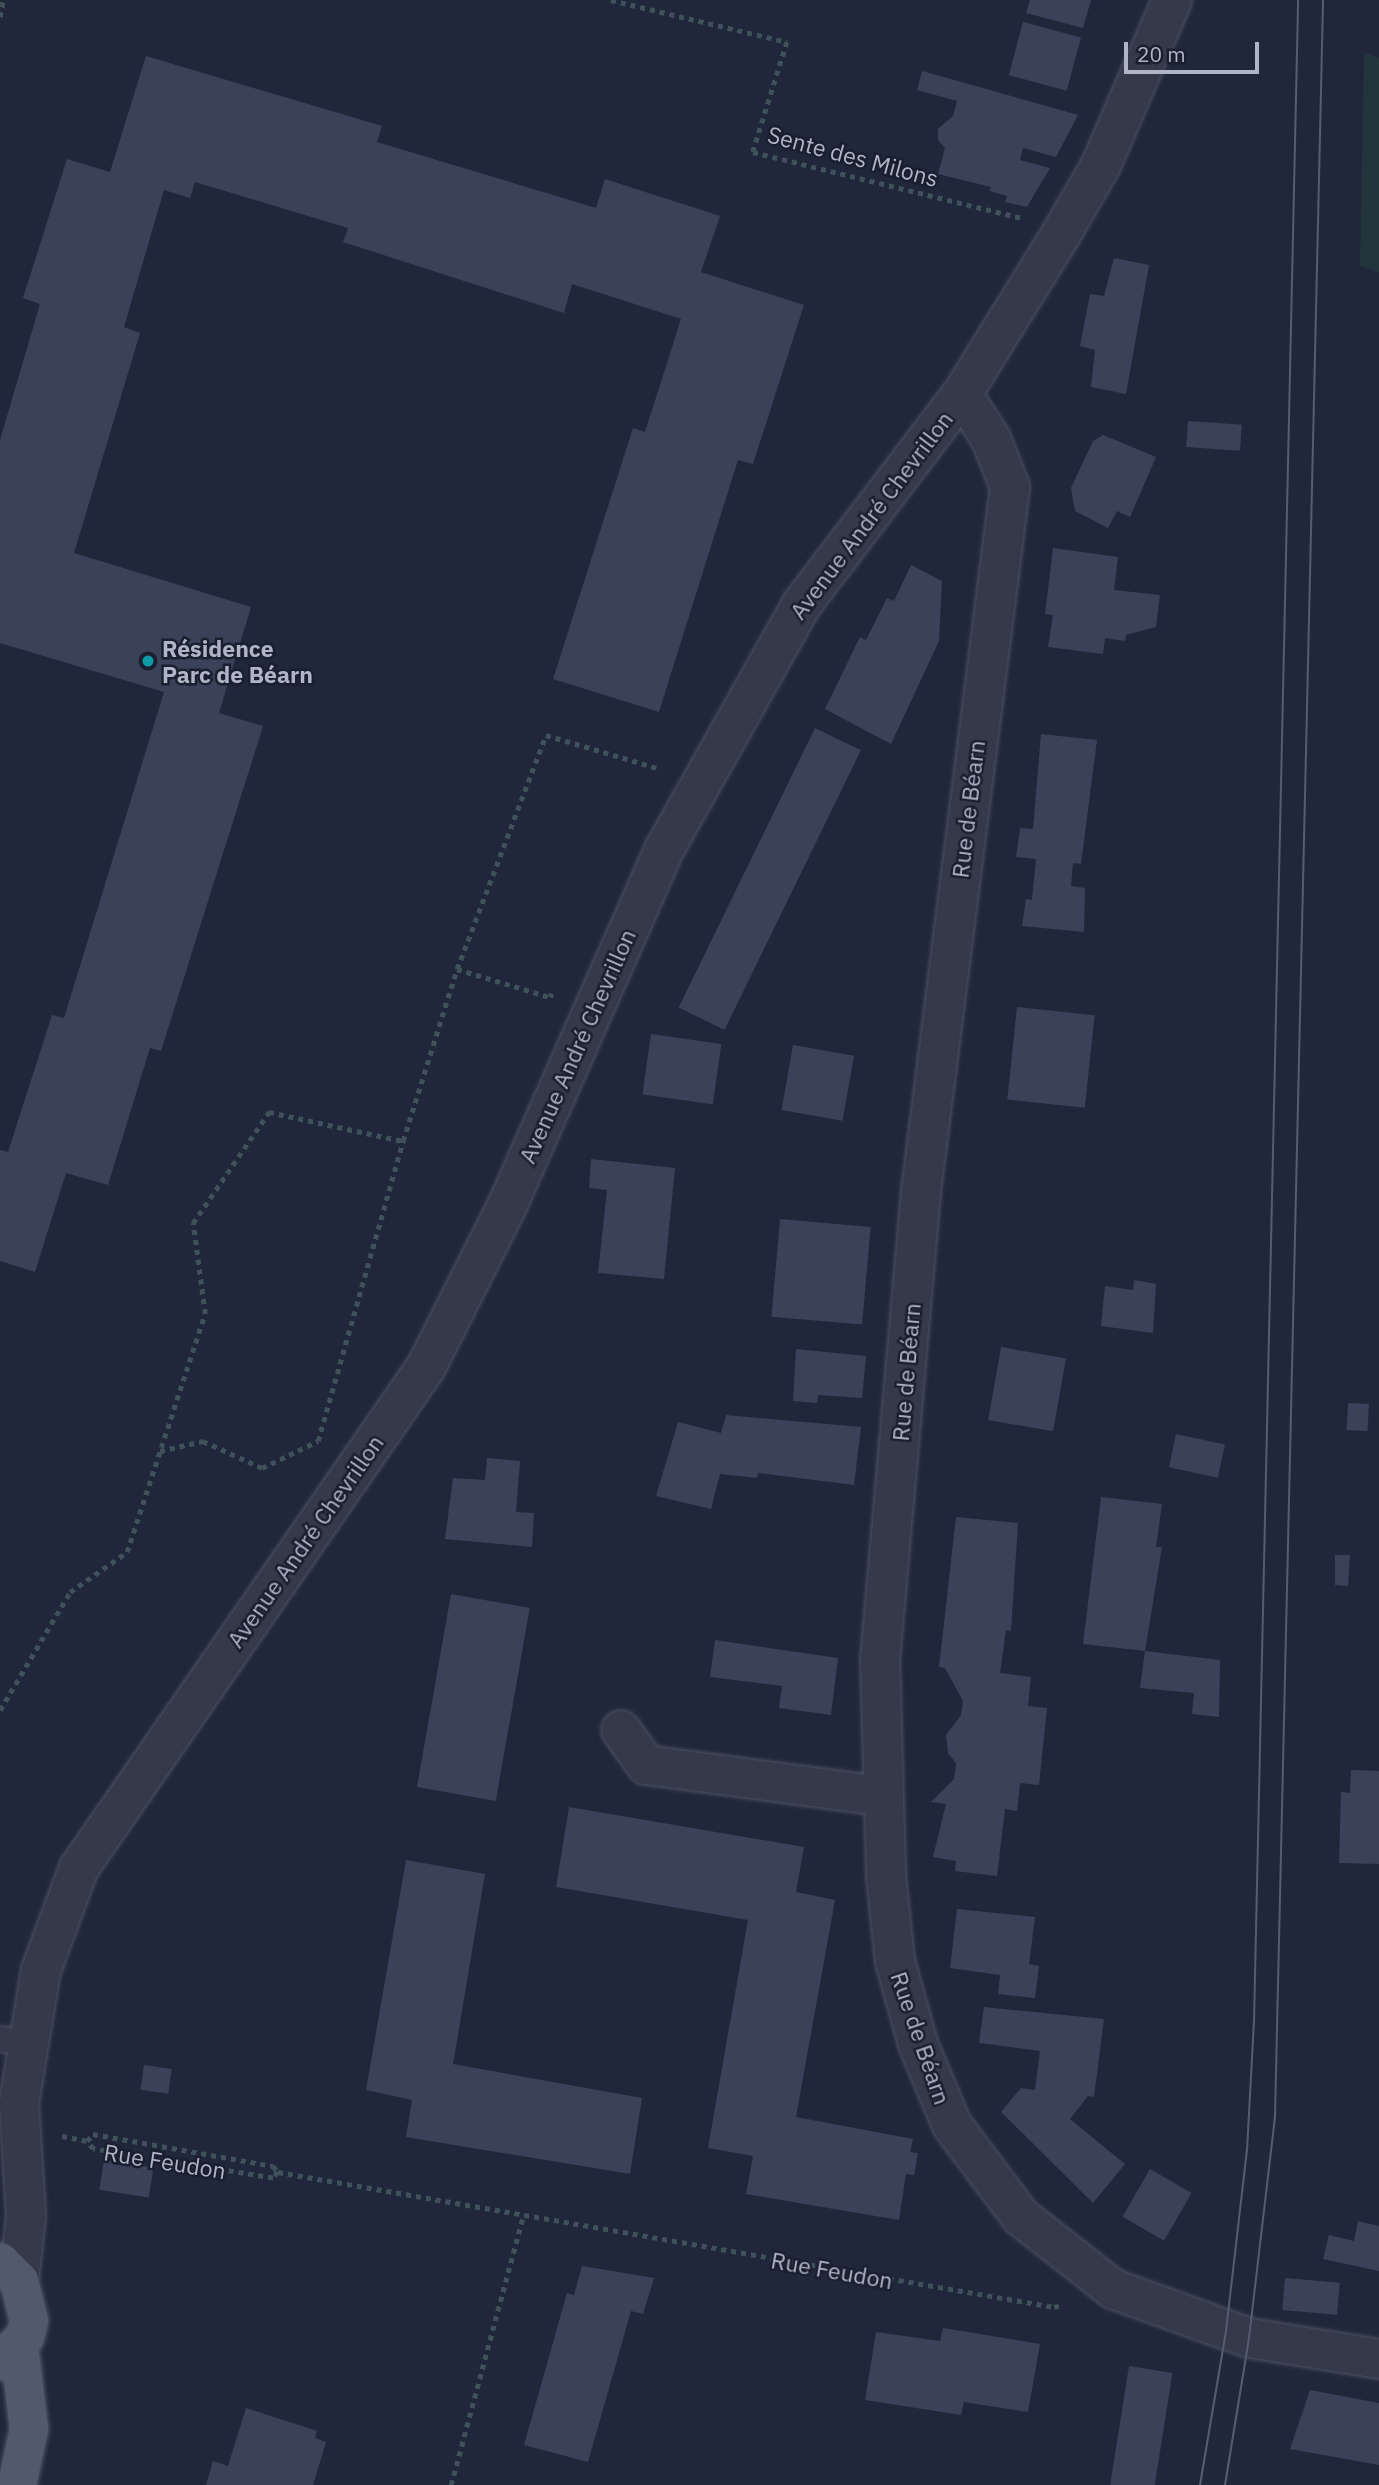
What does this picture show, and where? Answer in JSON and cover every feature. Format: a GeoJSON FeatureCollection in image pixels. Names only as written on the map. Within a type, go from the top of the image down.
{"type":"FeatureCollection","features":[{"type":"Feature","properties":{"kind":"main road"},"geometry":{"type":"LineString","coordinates":[[10,2272],[29,2322],[9,2353],[29,2428],[17,2485]]}},
{"type":"Feature","properties":{"kind":"main road"},"geometry":{"type":"LineString","coordinates":[[0,2466],[9,2485]]}},
{"type":"Feature","properties":{"kind":"street","name":"Avenue André Chevrillon"},"geometry":{"type":"LineString","coordinates":[[10,2272],[26,2215],[14,2041],[79,1868],[426,1367],[507,1206],[665,848],[802,604],[962,394],[1060,236],[1101,165],[1172,0]]}},
{"type":"Feature","properties":{"kind":"street","name":"Rue de Béarn"},"geometry":{"type":"LineString","coordinates":[[962,394],[991,439],[1010,487],[920,1192],[880,1657],[882,1796],[895,1961],[918,2044],[952,2125],[1021,2217],[1113,2289]]}},
{"type":"Feature","properties":{"kind":"street"},"geometry":{"type":"LineString","coordinates":[[621,1730],[646,1765],[882,1796]]}},
{"type":"Feature","properties":{"kind":"street","name":"Avenue André Chevrillon"},"geometry":{"type":"LineString","coordinates":[[0,2154],[19,2103]]}},
{"type":"Feature","properties":{"kind":"street"},"geometry":{"type":"LineString","coordinates":[[1113,2289],[1249,2338],[1379,2359]]}},
{"type":"Feature","properties":{"kind":"path"},"geometry":{"type":"LineString","coordinates":[[0,16],[2,0]]}},
{"type":"Feature","properties":{"kind":"path","name":"Sente des Milons"},"geometry":{"type":"LineString","coordinates":[[611,0],[787,42],[753,152],[1015,215],[1060,236]]}},
{"type":"Feature","properties":{"kind":"path"},"geometry":{"type":"LineString","coordinates":[[160,1451],[203,1441],[262,1468],[318,1441],[403,1141],[457,969],[546,735],[674,773]]}},
{"type":"Feature","properties":{"kind":"path"},"geometry":{"type":"LineString","coordinates":[[457,969],[550,997],[556,984]]}},
{"type":"Feature","properties":{"kind":"path"},"geometry":{"type":"LineString","coordinates":[[0,1710],[70,1592],[127,1552],[205,1314],[193,1223],[269,1112],[403,1141]]}},
{"type":"Feature","properties":{"kind":"path","name":"Rue Feudon"},"geometry":{"type":"LineString","coordinates":[[278,2172],[273,2178],[93,2149],[87,2141],[93,2134],[274,2166],[278,2172],[523,2217],[1054,2307],[1113,2289]]}},
{"type":"Feature","properties":{"kind":"path"},"geometry":{"type":"LineString","coordinates":[[450,2485],[523,2217]]}},
{"type":"Feature","properties":{"kind":"shaded area"},"geometry":{"type":"Polygon","coordinates":[[[1364,52],[1379,58],[1379,272],[1360,266],[1364,52]]]}},
{"type":"Feature","properties":{"kind":"building"},"geometry":{"type":"Polygon","coordinates":[[[1030,0],[1091,0],[1083,28],[1026,13],[1030,0]]]}},
{"type":"Feature","properties":{"kind":"building"},"geometry":{"type":"Polygon","coordinates":[[[1023,22],[1081,38],[1067,91],[1009,75],[1023,22]]]}},
{"type":"Feature","properties":{"kind":"building","name":"Résidence Parc de Béarn"},"geometry":{"type":"Polygon","coordinates":[[[146,56],[382,126],[377,142],[596,208],[605,179],[720,216],[701,272],[804,305],[753,464],[738,460],[659,712],[553,679],[633,428],[645,432],[681,319],[572,284],[564,313],[343,242],[348,228],[195,182],[190,198],[164,190],[124,327],[140,333],[74,553],[251,607],[219,713],[263,726],[161,1051],[150,1048],[108,1185],[66,1173],[35,1272],[0,1261],[0,1150],[8,1152],[52,1015],[64,1018],[164,692],[0,643],[0,440],[40,304],[23,298],[67,159],[110,172],[146,56]]]}},
{"type":"Feature","properties":{"kind":"building"},"geometry":{"type":"Polygon","coordinates":[[[922,71],[1078,115],[1056,157],[1023,148],[1020,160],[1050,168],[1027,207],[1005,202],[1007,196],[990,191],[991,187],[938,174],[945,148],[938,140],[938,129],[953,116],[957,101],[917,90],[922,71]]]}},
{"type":"Feature","properties":{"kind":"building"},"geometry":{"type":"Polygon","coordinates":[[[1114,258],[1149,265],[1126,394],[1091,387],[1095,350],[1080,346],[1090,294],[1104,296],[1114,258]]]}},
{"type":"Feature","properties":{"kind":"building"},"geometry":{"type":"Polygon","coordinates":[[[1188,421],[1242,425],[1240,451],[1186,447],[1188,421]]]}},
{"type":"Feature","properties":{"kind":"building"},"geometry":{"type":"Polygon","coordinates":[[[1103,435],[1156,457],[1130,517],[1117,511],[1108,528],[1075,511],[1071,488],[1093,441],[1103,435]]]}},
{"type":"Feature","properties":{"kind":"building"},"geometry":{"type":"Polygon","coordinates":[[[1053,548],[1118,557],[1114,590],[1160,595],[1156,627],[1126,635],[1125,641],[1105,638],[1103,654],[1048,647],[1053,615],[1045,614],[1053,548]]]}},
{"type":"Feature","properties":{"kind":"building"},"geometry":{"type":"Polygon","coordinates":[[[911,565],[942,581],[939,641],[891,744],[825,709],[860,637],[866,640],[887,598],[894,601],[911,565]]]}},
{"type":"Feature","properties":{"kind":"building"},"geometry":{"type":"Polygon","coordinates":[[[815,728],[861,750],[725,1030],[679,1008],[815,728]]]}},
{"type":"Feature","properties":{"kind":"building"},"geometry":{"type":"Polygon","coordinates":[[[1041,734],[1097,740],[1081,864],[1073,863],[1071,886],[1085,888],[1084,932],[1022,926],[1026,899],[1032,900],[1036,859],[1016,857],[1020,828],[1033,829],[1041,734]]]}},
{"type":"Feature","properties":{"kind":"building"},"geometry":{"type":"Polygon","coordinates":[[[1017,1007],[1095,1015],[1085,1108],[1007,1099],[1017,1007]]]}},
{"type":"Feature","properties":{"kind":"building"},"geometry":{"type":"Polygon","coordinates":[[[651,1034],[721,1044],[713,1104],[643,1094],[651,1034]]]}},
{"type":"Feature","properties":{"kind":"building"},"geometry":{"type":"Polygon","coordinates":[[[793,1045],[854,1056],[843,1121],[782,1110],[793,1045]]]}},
{"type":"Feature","properties":{"kind":"building"},"geometry":{"type":"Polygon","coordinates":[[[591,1159],[675,1168],[664,1279],[598,1273],[607,1190],[589,1188],[591,1159]]]}},
{"type":"Feature","properties":{"kind":"building"},"geometry":{"type":"Polygon","coordinates":[[[780,1219],[871,1227],[862,1325],[771,1317],[780,1219]]]}},
{"type":"Feature","properties":{"kind":"building"},"geometry":{"type":"Polygon","coordinates":[[[1134,1280],[1156,1284],[1153,1333],[1101,1326],[1105,1286],[1133,1290],[1134,1280]]]}},
{"type":"Feature","properties":{"kind":"building"},"geometry":{"type":"Polygon","coordinates":[[[1001,1347],[1066,1358],[1053,1431],[988,1420],[1001,1347]]]}},
{"type":"Feature","properties":{"kind":"building"},"geometry":{"type":"Polygon","coordinates":[[[796,1349],[866,1356],[862,1398],[818,1395],[817,1403],[793,1401],[796,1349]]]}},
{"type":"Feature","properties":{"kind":"building"},"geometry":{"type":"Polygon","coordinates":[[[1348,1403],[1369,1404],[1368,1431],[1347,1430],[1348,1403]]]}},
{"type":"Feature","properties":{"kind":"building"},"geometry":{"type":"Polygon","coordinates":[[[726,1415],[861,1427],[854,1485],[758,1473],[757,1478],[720,1474],[711,1509],[656,1496],[678,1422],[721,1433],[726,1415]]]}},
{"type":"Feature","properties":{"kind":"building"},"geometry":{"type":"Polygon","coordinates":[[[1176,1434],[1225,1444],[1218,1478],[1169,1467],[1176,1434]]]}},
{"type":"Feature","properties":{"kind":"building"},"geometry":{"type":"Polygon","coordinates":[[[487,1458],[520,1461],[516,1512],[534,1513],[532,1547],[445,1539],[453,1478],[485,1480],[487,1458]]]}},
{"type":"Feature","properties":{"kind":"building"},"geometry":{"type":"Polygon","coordinates":[[[1101,1497],[1162,1504],[1156,1547],[1162,1547],[1145,1651],[1083,1644],[1101,1497]]]}},
{"type":"Feature","properties":{"kind":"building"},"geometry":{"type":"Polygon","coordinates":[[[956,1517],[1018,1523],[1011,1631],[1006,1630],[1000,1673],[1031,1677],[1028,1706],[1047,1708],[1039,1785],[1020,1783],[1017,1811],[1005,1809],[997,1876],[955,1871],[956,1861],[933,1857],[946,1804],[931,1802],[954,1779],[956,1763],[948,1753],[946,1735],[961,1715],[963,1701],[945,1668],[939,1667],[956,1517]]]}},
{"type":"Feature","properties":{"kind":"building"},"geometry":{"type":"Polygon","coordinates":[[[1335,1555],[1350,1555],[1348,1586],[1335,1585],[1335,1555]]]}},
{"type":"Feature","properties":{"kind":"building"},"geometry":{"type":"Polygon","coordinates":[[[451,1594],[530,1608],[496,1801],[417,1787],[451,1594]]]}},
{"type":"Feature","properties":{"kind":"building"},"geometry":{"type":"Polygon","coordinates":[[[715,1640],[838,1658],[831,1715],[779,1708],[782,1686],[710,1677],[715,1640]]]}},
{"type":"Feature","properties":{"kind":"building"},"geometry":{"type":"Polygon","coordinates":[[[1145,1651],[1220,1660],[1219,1717],[1192,1714],[1194,1693],[1140,1688],[1145,1651]]]}},
{"type":"Feature","properties":{"kind":"building"},"geometry":{"type":"Polygon","coordinates":[[[1351,1770],[1379,1771],[1379,1864],[1339,1863],[1341,1792],[1350,1793],[1351,1770]]]}},
{"type":"Feature","properties":{"kind":"building"},"geometry":{"type":"Polygon","coordinates":[[[569,1807],[804,1847],[796,1892],[835,1900],[796,2117],[913,2139],[910,2152],[918,2153],[914,2175],[906,2174],[899,2220],[746,2194],[753,2156],[708,2148],[748,1920],[556,1887],[569,1807]]]}},
{"type":"Feature","properties":{"kind":"building"},"geometry":{"type":"Polygon","coordinates":[[[406,1860],[485,1874],[453,2064],[642,2098],[630,2174],[406,2137],[412,2100],[366,2090],[406,1860]]]}},
{"type":"Feature","properties":{"kind":"building"},"geometry":{"type":"Polygon","coordinates":[[[957,1909],[1035,1917],[1029,1964],[1039,1966],[1035,1998],[998,1994],[1000,1975],[950,1968],[957,1909]]]}},
{"type":"Feature","properties":{"kind":"building"},"geometry":{"type":"Polygon","coordinates":[[[984,2007],[1104,2019],[1094,2097],[1088,2096],[1070,2119],[1125,2164],[1093,2203],[1001,2112],[1021,2088],[1035,2090],[1040,2051],[979,2043],[984,2007]]]}},
{"type":"Feature","properties":{"kind":"building"},"geometry":{"type":"Polygon","coordinates":[[[144,2065],[172,2069],[168,2094],[141,2090],[144,2065]]]}},
{"type":"Feature","properties":{"kind":"building"},"geometry":{"type":"Polygon","coordinates":[[[104,2160],[153,2168],[149,2197],[99,2190],[104,2160]]]}},
{"type":"Feature","properties":{"kind":"building"},"geometry":{"type":"Polygon","coordinates":[[[1150,2169],[1192,2193],[1164,2241],[1122,2217],[1150,2169]]]}},
{"type":"Feature","properties":{"kind":"building"},"geometry":{"type":"Polygon","coordinates":[[[1358,2221],[1379,2226],[1379,2271],[1323,2259],[1329,2235],[1354,2241],[1358,2221]]]}},
{"type":"Feature","properties":{"kind":"building"},"geometry":{"type":"Polygon","coordinates":[[[582,2266],[654,2278],[643,2314],[631,2311],[588,2462],[524,2445],[567,2293],[574,2295],[582,2266]]]}},
{"type":"Feature","properties":{"kind":"building"},"geometry":{"type":"Polygon","coordinates":[[[1285,2278],[1340,2283],[1337,2315],[1282,2310],[1285,2278]]]}},
{"type":"Feature","properties":{"kind":"building"},"geometry":{"type":"Polygon","coordinates":[[[943,2328],[1040,2344],[1028,2412],[964,2402],[961,2415],[865,2400],[876,2332],[940,2341],[943,2328]]]}},
{"type":"Feature","properties":{"kind":"building"},"geometry":{"type":"Polygon","coordinates":[[[1129,2366],[1172,2373],[1155,2485],[1110,2485],[1129,2366]]]}},
{"type":"Feature","properties":{"kind":"building"},"geometry":{"type":"Polygon","coordinates":[[[1310,2390],[1379,2403],[1379,2465],[1290,2449],[1310,2390]]]}},
{"type":"Feature","properties":{"kind":"building"},"geometry":{"type":"Polygon","coordinates":[[[246,2408],[317,2431],[315,2438],[326,2442],[313,2485],[206,2485],[213,2461],[228,2466],[246,2408]]]}},
{"type":"Feature","properties":{"kind":"tram line"},"geometry":{"type":"LineString","coordinates":[[1200,2485],[1226,2331],[1247,2150],[1254,2022],[1298,0]]}},
{"type":"Feature","properties":{"kind":"tram line"},"geometry":{"type":"LineString","coordinates":[[1225,2485],[1249,2338],[1275,2117],[1323,0]]}},
{"type":"Feature","properties":{"kind":"place","name":"Résidence Parc de Béarn"},"geometry":{"type":"Point","coordinates":[148,661]}}]}
